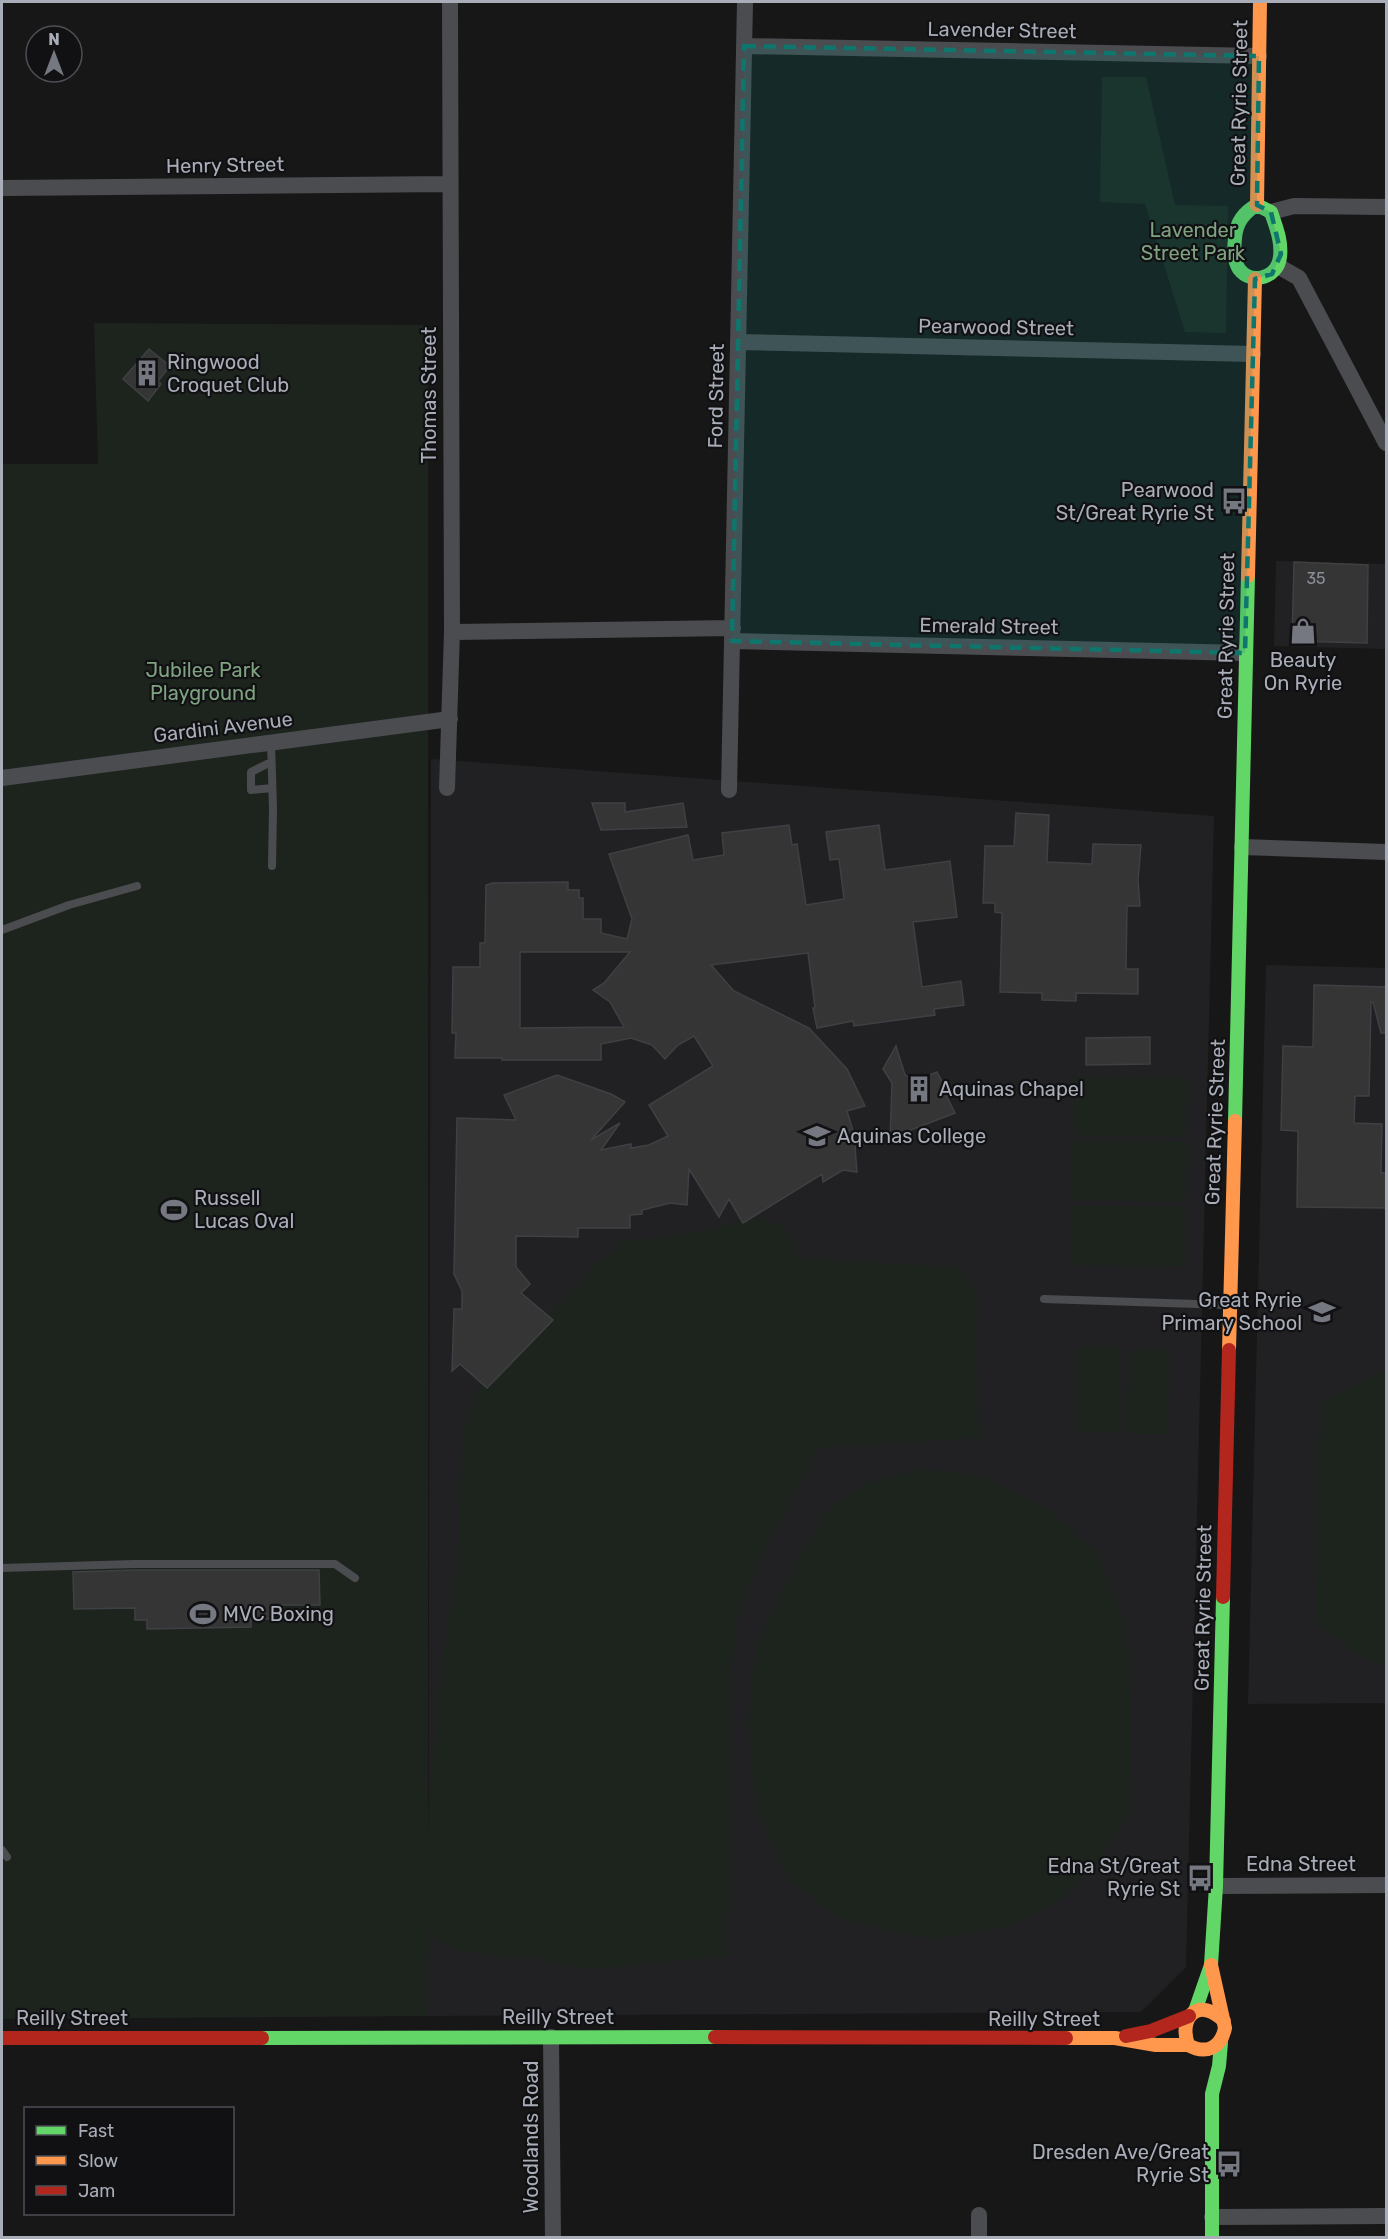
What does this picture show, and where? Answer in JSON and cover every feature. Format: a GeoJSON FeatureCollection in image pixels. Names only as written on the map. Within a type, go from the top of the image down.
{"type":"FeatureCollection","features":[{"type":"Feature","properties":{"kind":"main road","name":"Great Ryrie Street"},"geometry":{"type":"LineString","coordinates":[[1260,2],[1259,56],[1264,208]]}},
{"type":"Feature","properties":{"kind":"main road"},"geometry":{"type":"LineString","coordinates":[[1264,208],[1281,238],[1281,254],[1278,266],[1266,279],[1255,279],[1244,275],[1239,269],[1233,241],[1241,218],[1246,211],[1264,208]]}},
{"type":"Feature","properties":{"kind":"main road","name":"Great Ryrie Street"},"geometry":{"type":"LineString","coordinates":[[1224,2021],[1211,1965],[1216,1886],[1255,279]]}},
{"type":"Feature","properties":{"kind":"main road","name":"Great Ryrie Street"},"geometry":{"type":"LineString","coordinates":[[1192,2014],[1211,1965]]}},
{"type":"Feature","properties":{"kind":"main road"},"geometry":{"type":"LineString","coordinates":[[1212,2094],[1184,2027],[1192,2014],[1206,2009],[1213,2011],[1224,2021],[1224,2037],[1212,2094],[1212,2238]]}},
{"type":"Feature","properties":{"kind":"main road","name":"Reilly Street"},"geometry":{"type":"LineString","coordinates":[[1115,2038],[1151,2031],[1192,2014]]}},
{"type":"Feature","properties":{"kind":"main road","name":"Reilly Street"},"geometry":{"type":"LineString","coordinates":[[2,2038],[1115,2038],[1156,2045],[1197,2057]]}},
{"type":"Feature","properties":{"kind":"main road"},"geometry":{"type":"LineString","coordinates":[[1197,2057],[1221,2043]]}},
{"type":"Feature","properties":{"kind":"street","name":"Thomas Street"},"geometry":{"type":"LineString","coordinates":[[447,788],[452,632],[450,2]]}},
{"type":"Feature","properties":{"kind":"street","name":"Ford Street"},"geometry":{"type":"LineString","coordinates":[[729,794],[745,2]]}},
{"type":"Feature","properties":{"kind":"street","name":"Lavender Street"},"geometry":{"type":"LineString","coordinates":[[744,46],[1259,56]]}},
{"type":"Feature","properties":{"kind":"street","name":"Henry Street"},"geometry":{"type":"LineString","coordinates":[[2,188],[449,184]]}},
{"type":"Feature","properties":{"kind":"street"},"geometry":{"type":"LineString","coordinates":[[1264,208],[1386,207]]}},
{"type":"Feature","properties":{"kind":"street"},"geometry":{"type":"LineString","coordinates":[[1278,266],[1299,278],[1386,443]]}},
{"type":"Feature","properties":{"kind":"street","name":"Pearwood Street"},"geometry":{"type":"LineString","coordinates":[[738,342],[1253,354]]}},
{"type":"Feature","properties":{"kind":"street","name":"Emerald Street"},"geometry":{"type":"LineString","coordinates":[[452,632],[732,634],[1245,653]]}},
{"type":"Feature","properties":{"kind":"street","name":"Gardini Avenue"},"geometry":{"type":"LineString","coordinates":[[2,778],[450,719]]}},
{"type":"Feature","properties":{"kind":"street"},"geometry":{"type":"LineString","coordinates":[[1242,847],[1386,852]]}},
{"type":"Feature","properties":{"kind":"street","name":"Edna Street"},"geometry":{"type":"LineString","coordinates":[[1216,1886],[1386,1885]]}},
{"type":"Feature","properties":{"kind":"street","name":"Woodlands Road"},"geometry":{"type":"LineString","coordinates":[[551,2037],[553,2238]]}},
{"type":"Feature","properties":{"kind":"street"},"geometry":{"type":"LineString","coordinates":[[979,2215],[979,2238]]}},
{"type":"Feature","properties":{"kind":"street"},"geometry":{"type":"LineString","coordinates":[[1212,2217],[1386,2216]]}},
{"type":"Feature","properties":{"kind":"lane"},"geometry":{"type":"LineString","coordinates":[[271,742],[272,866]]}},
{"type":"Feature","properties":{"kind":"lane"},"geometry":{"type":"LineString","coordinates":[[271,762],[250,772],[252,790],[272,788]]}},
{"type":"Feature","properties":{"kind":"lane"},"geometry":{"type":"LineString","coordinates":[[2,930],[69,905],[137,886]]}},
{"type":"Feature","properties":{"kind":"lane"},"geometry":{"type":"LineString","coordinates":[[1044,1299],[1231,1305]]}},
{"type":"Feature","properties":{"kind":"lane"},"geometry":{"type":"LineString","coordinates":[[2,1568],[134,1564],[335,1564],[355,1578]]}},
{"type":"Feature","properties":{"kind":"highlighted area"},"geometry":{"type":"Polygon","coordinates":[[[744,46],[1259,56],[1257,205],[1271,212],[1281,254],[1272,274],[1255,279],[1245,653],[732,641],[744,46]]]}},
{"type":"Feature","properties":{"kind":"shaded area"},"geometry":{"type":"Polygon","coordinates":[[[1276,561],[1386,564],[1386,649],[1274,646],[1276,561]]]}},
{"type":"Feature","properties":{"kind":"shaded area","name":"Aquinas College"},"geometry":{"type":"Polygon","coordinates":[[[431,759],[1214,816],[1186,1967],[1141,2012],[428,2016],[431,759]]]}},
{"type":"Feature","properties":{"kind":"shaded area","name":"Great Ryrie Primary School"},"geometry":{"type":"Polygon","coordinates":[[[1266,965],[1386,968],[1386,1703],[1248,1704],[1266,965]]]}},
{"type":"Feature","properties":{"kind":"green space","name":"Lavender Street Park"},"geometry":{"type":"Polygon","coordinates":[[[1102,77],[1146,77],[1175,205],[1228,206],[1226,333],[1185,332],[1145,204],[1100,202],[1102,77]]]}},
{"type":"Feature","properties":{"kind":"green space","name":"Jubilee Park Playground"},"geometry":{"type":"Polygon","coordinates":[[[94,323],[428,325],[428,1834],[444,1649],[459,1550],[461,1461],[465,1425],[478,1386],[574,1290],[592,1267],[623,1242],[725,1226],[746,1216],[761,1217],[779,1225],[793,1237],[797,1249],[794,1258],[953,1267],[964,1270],[978,1296],[976,1344],[979,1438],[818,1449],[758,1562],[737,1620],[728,1704],[729,1869],[725,1956],[593,1969],[527,1957],[498,1957],[460,1950],[437,1941],[429,1922],[428,2016],[2,2019],[2,464],[98,464],[94,323]]]}},
{"type":"Feature","properties":{"kind":"green space"},"geometry":{"type":"Polygon","coordinates":[[[1074,1076],[1187,1077],[1186,1137],[1073,1135],[1074,1076]]]}},
{"type":"Feature","properties":{"kind":"green space"},"geometry":{"type":"Polygon","coordinates":[[[1073,1140],[1187,1141],[1186,1201],[1072,1200],[1073,1140]]]}},
{"type":"Feature","properties":{"kind":"green space"},"geometry":{"type":"Polygon","coordinates":[[[1072,1206],[1186,1207],[1185,1266],[1071,1265],[1072,1206]]]}},
{"type":"Feature","properties":{"kind":"green space"},"geometry":{"type":"Polygon","coordinates":[[[1078,1347],[1120,1348],[1118,1432],[1077,1431],[1078,1347]]]}},
{"type":"Feature","properties":{"kind":"green space"},"geometry":{"type":"Polygon","coordinates":[[[1129,1349],[1170,1350],[1168,1434],[1127,1434],[1129,1349]]]}},
{"type":"Feature","properties":{"kind":"green space"},"geometry":{"type":"Polygon","coordinates":[[[1386,1368],[1386,1666],[1360,1655],[1315,1621],[1321,1400],[1386,1368]]]}},
{"type":"Feature","properties":{"kind":"green space"},"geometry":{"type":"Polygon","coordinates":[[[921,1469],[985,1477],[1047,1509],[1096,1551],[1123,1619],[1130,1672],[1132,1715],[1132,1764],[1128,1815],[1102,1857],[1066,1895],[1008,1927],[933,1940],[845,1920],[788,1880],[756,1806],[748,1722],[756,1648],[782,1590],[824,1514],[865,1483],[921,1469]]]}},
{"type":"Feature","properties":{"kind":"building","name":"Ringwood Croquet Club"},"geometry":{"type":"Polygon","coordinates":[[[149,349],[170,366],[158,381],[161,384],[148,401],[123,379],[149,349]]]}},
{"type":"Feature","properties":{"kind":"building"},"geometry":{"type":"Polygon","coordinates":[[[1294,562],[1368,565],[1367,643],[1292,641],[1294,562]]]}},
{"type":"Feature","properties":{"kind":"building"},"geometry":{"type":"Polygon","coordinates":[[[592,803],[625,803],[625,812],[683,803],[687,827],[601,830],[592,803]]]}},
{"type":"Feature","properties":{"kind":"building"},"geometry":{"type":"Polygon","coordinates":[[[1016,813],[1049,815],[1047,862],[1092,864],[1093,844],[1141,845],[1138,880],[1140,906],[1127,906],[1126,969],[1138,969],[1138,994],[1076,993],[1076,1001],[1042,1000],[1042,993],[1000,992],[1002,913],[995,912],[995,903],[983,903],[985,846],[1014,846],[1016,813]]]}},
{"type":"Feature","properties":{"kind":"building"},"geometry":{"type":"Polygon","coordinates":[[[789,825],[792,845],[797,844],[806,905],[844,899],[839,859],[830,860],[826,832],[879,825],[885,870],[950,861],[957,917],[913,922],[922,987],[961,981],[964,1005],[934,1009],[935,1015],[854,1026],[853,1021],[817,1028],[808,953],[711,965],[734,991],[809,1028],[847,1069],[865,1106],[847,1111],[854,1134],[857,1172],[843,1170],[823,1182],[822,1174],[743,1223],[729,1199],[719,1217],[689,1169],[687,1205],[670,1203],[642,1210],[642,1214],[630,1215],[630,1228],[578,1228],[578,1237],[516,1236],[516,1267],[530,1284],[521,1293],[553,1320],[487,1388],[460,1364],[452,1371],[454,1309],[462,1309],[462,1291],[454,1274],[457,1118],[516,1120],[504,1095],[557,1075],[611,1094],[625,1102],[591,1140],[620,1123],[601,1150],[631,1144],[631,1148],[649,1145],[668,1136],[649,1105],[713,1066],[694,1036],[678,1045],[665,1059],[652,1045],[631,1038],[601,1044],[601,1060],[455,1058],[456,1033],[452,1033],[453,967],[480,967],[480,943],[485,943],[486,885],[568,882],[568,890],[579,890],[579,898],[583,898],[583,919],[601,919],[601,933],[627,939],[632,919],[609,854],[688,835],[693,860],[724,855],[722,833],[789,825]],[[520,952],[520,1028],[624,1027],[610,1002],[593,990],[604,983],[630,952],[520,952]]]}},
{"type":"Feature","properties":{"kind":"building"},"geometry":{"type":"Polygon","coordinates":[[[1314,985],[1386,987],[1386,1033],[1381,1033],[1373,1002],[1371,1002],[1369,1096],[1355,1096],[1354,1123],[1382,1124],[1381,1173],[1386,1173],[1386,1208],[1297,1207],[1298,1131],[1281,1130],[1283,1046],[1313,1047],[1314,985]]]}},
{"type":"Feature","properties":{"kind":"building"},"geometry":{"type":"Polygon","coordinates":[[[1150,1037],[1150,1064],[1086,1065],[1086,1038],[1150,1037]]]}},
{"type":"Feature","properties":{"kind":"building","name":"Aquinas Chapel"},"geometry":{"type":"Polygon","coordinates":[[[896,1046],[905,1075],[913,1079],[937,1072],[950,1096],[947,1097],[955,1113],[890,1138],[892,1083],[883,1069],[896,1046]]]}},
{"type":"Feature","properties":{"kind":"building"},"geometry":{"type":"Polygon","coordinates":[[[319,1570],[320,1605],[270,1605],[270,1619],[251,1619],[251,1627],[147,1629],[147,1620],[135,1620],[135,1608],[74,1609],[73,1572],[319,1570]]]}},
{"type":"Feature","properties":{"kind":"traffic: fast"},"geometry":{"type":"LineString","coordinates":[[1257,205],[1271,212],[1280,245],[1280,257],[1275,270],[1264,277],[1257,278],[1244,274],[1239,269],[1234,250],[1239,223],[1248,211],[1257,205]]}},
{"type":"Feature","properties":{"kind":"traffic: fast"},"geometry":{"type":"LineString","coordinates":[[1235,1121],[1248,576]]}},
{"type":"Feature","properties":{"kind":"traffic: fast"},"geometry":{"type":"LineString","coordinates":[[1195,2011],[1211,1965],[1216,1886],[1223,1597]]}},
{"type":"Feature","properties":{"kind":"traffic: fast"},"geometry":{"type":"LineString","coordinates":[[262,2038],[715,2037]]}},
{"type":"Feature","properties":{"kind":"traffic: fast"},"geometry":{"type":"LineString","coordinates":[[1212,2238],[1212,2094],[1219,2066],[1221,2043]]}},
{"type":"Feature","properties":{"kind":"traffic: slow"},"geometry":{"type":"LineString","coordinates":[[1257,205],[1260,2]]}},
{"type":"Feature","properties":{"kind":"traffic: slow"},"geometry":{"type":"LineString","coordinates":[[1248,576],[1255,279]]}},
{"type":"Feature","properties":{"kind":"traffic: slow"},"geometry":{"type":"LineString","coordinates":[[1229,1350],[1235,1121]]}},
{"type":"Feature","properties":{"kind":"traffic: slow"},"geometry":{"type":"LineString","coordinates":[[1211,1965],[1225,2028],[1223,2035],[1212,2048],[1201,2049],[1188,2045],[1186,2025],[1193,2013],[1207,2010],[1215,2014],[1224,2021]]}},
{"type":"Feature","properties":{"kind":"traffic: slow"},"geometry":{"type":"LineString","coordinates":[[1066,2038],[1115,2038],[1156,2045],[1188,2045]]}},
{"type":"Feature","properties":{"kind":"traffic: jam"},"geometry":{"type":"LineString","coordinates":[[1223,1597],[1229,1350]]}},
{"type":"Feature","properties":{"kind":"traffic: jam"},"geometry":{"type":"LineString","coordinates":[[1126,2036],[1151,2031],[1189,2016]]}},
{"type":"Feature","properties":{"kind":"traffic: jam"},"geometry":{"type":"LineString","coordinates":[[715,2037],[1066,2038]]}},
{"type":"Feature","properties":{"kind":"traffic: jam"},"geometry":{"type":"LineString","coordinates":[[2,2038],[262,2038]]}},
{"type":"Feature","properties":{"kind":"place","name":"Ringwood Croquet Club"},"geometry":{"type":"Point","coordinates":[147,373]}},
{"type":"Feature","properties":{"kind":"place","name":"Pearwood St/Great Ryrie St"},"geometry":{"type":"Point","coordinates":[1234,501]}},
{"type":"Feature","properties":{"kind":"place","name":"Beauty On Ryrie"},"geometry":{"type":"Point","coordinates":[1303,631]}},
{"type":"Feature","properties":{"kind":"place","name":"Aquinas Chapel"},"geometry":{"type":"Point","coordinates":[919,1089]}},
{"type":"Feature","properties":{"kind":"place","name":"Aquinas College"},"geometry":{"type":"Point","coordinates":[817,1136]}},
{"type":"Feature","properties":{"kind":"place","name":"Russell Lucas Oval"},"geometry":{"type":"Point","coordinates":[174,1210]}},
{"type":"Feature","properties":{"kind":"place","name":"Great Ryrie Primary School"},"geometry":{"type":"Point","coordinates":[1322,1312]}},
{"type":"Feature","properties":{"kind":"place","name":"MVC Boxing"},"geometry":{"type":"Point","coordinates":[203,1614]}},
{"type":"Feature","properties":{"kind":"place","name":"Edna St/Great Ryrie St"},"geometry":{"type":"Point","coordinates":[1200,1878]}},
{"type":"Feature","properties":{"kind":"place","name":"Dresden Ave/Great Ryrie St"},"geometry":{"type":"Point","coordinates":[1229,2164]}}]}
